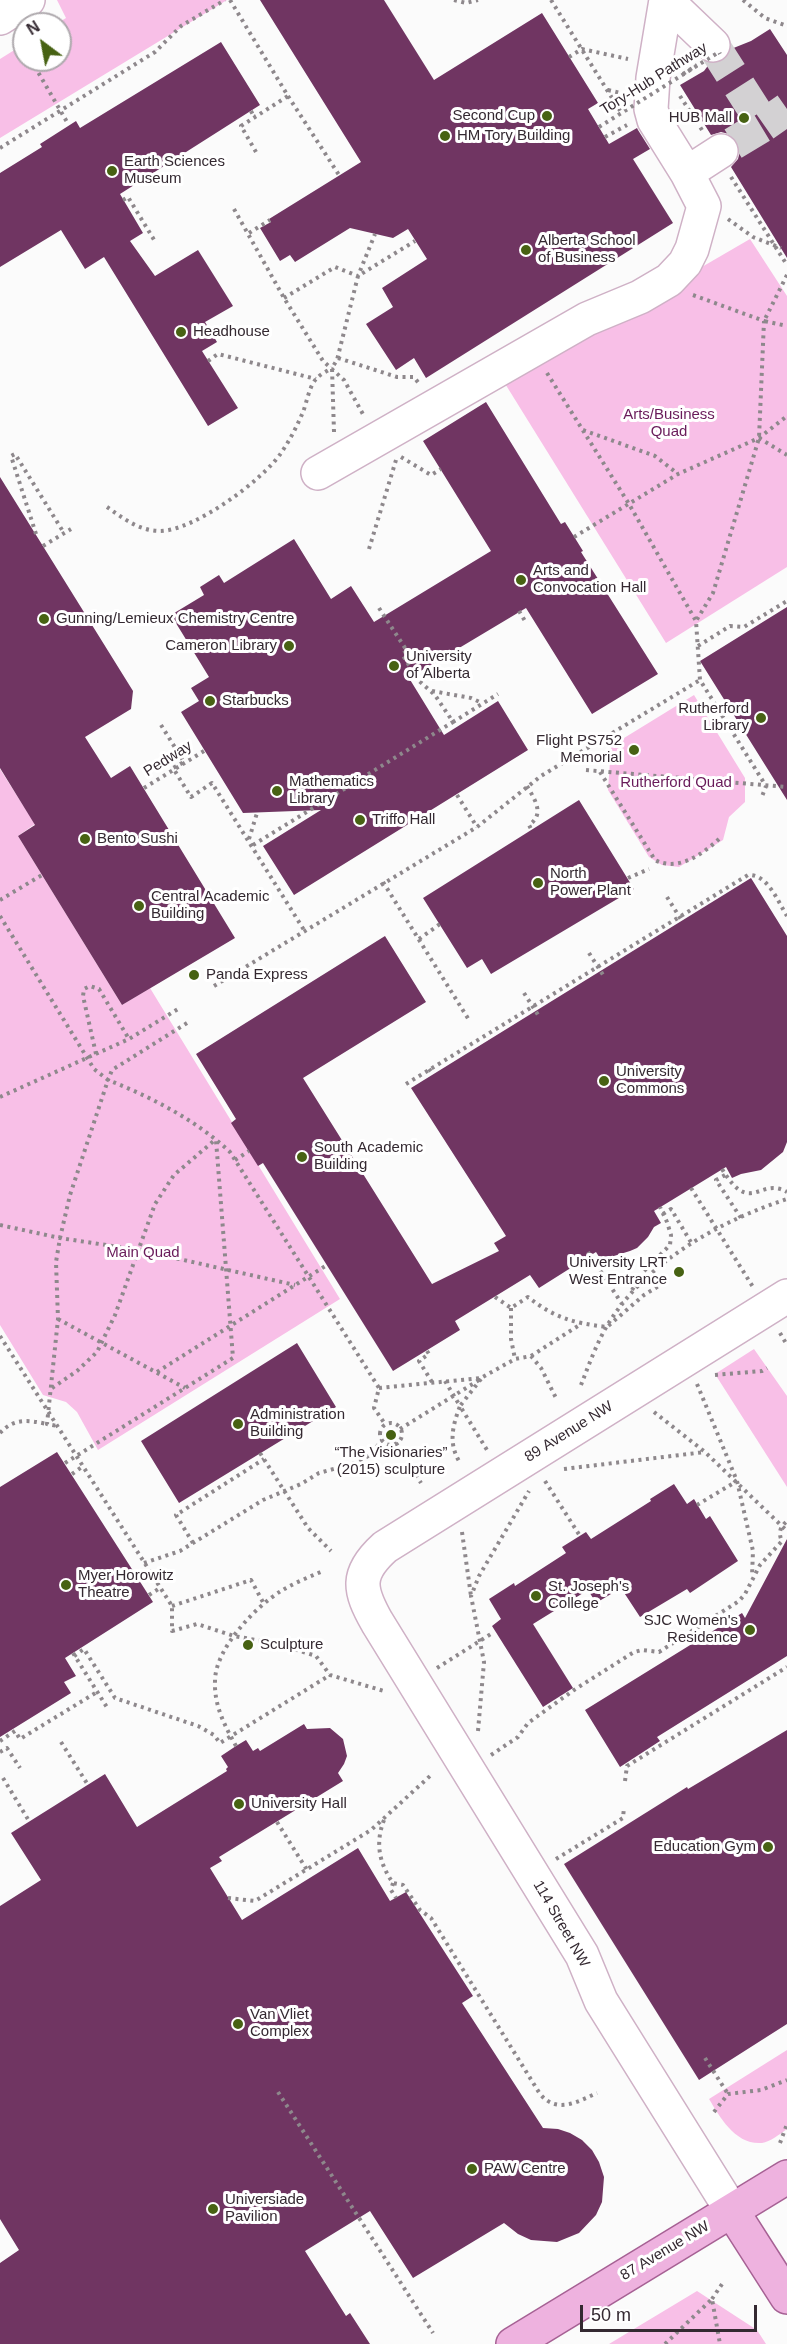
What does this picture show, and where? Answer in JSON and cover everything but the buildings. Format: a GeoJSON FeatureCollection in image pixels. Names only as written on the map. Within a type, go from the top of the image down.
{"type":"FeatureCollection","features":[{"type":"Feature","properties":{"kind":"main road","name":"87 Avenue NW"},"geometry":{"type":"LineString","coordinates":[[513,2344],[787,2177]]}},
{"type":"Feature","properties":{"kind":"main road","name":"114 Street NW"},"geometry":{"type":"LineString","coordinates":[[732,2211],[787,2297]]}},
{"type":"Feature","properties":{"kind":"street"},"geometry":{"type":"LineString","coordinates":[[10,29],[28,0]]}},
{"type":"Feature","properties":{"kind":"street"},"geometry":{"type":"LineString","coordinates":[[666,0],[713,53]]}},
{"type":"Feature","properties":{"kind":"street"},"geometry":{"type":"LineString","coordinates":[[326,468],[401,423],[452,398],[600,312],[640,297],[669,280],[685,263],[704,206],[687,173],[654,120],[651,110],[653,78],[666,0]]}},
{"type":"Feature","properties":{"kind":"street"},"geometry":{"type":"LineString","coordinates":[[687,173],[719,154]]}},
{"type":"Feature","properties":{"kind":"street","name":"89 Avenue NW"},"geometry":{"type":"LineString","coordinates":[[364,1578],[371,1559],[400,1537],[787,1296]]}},
{"type":"Feature","properties":{"kind":"street","name":"114 Street NW"},"geometry":{"type":"LineString","coordinates":[[364,1578],[363,1590],[366,1602],[483,1770],[555,1911],[582,1955],[601,2001],[732,2211]]}},
{"type":"Feature","properties":{"kind":"path"},"geometry":{"type":"LineString","coordinates":[[0,148],[155,52],[181,26],[225,0]]}},
{"type":"Feature","properties":{"kind":"path"},"geometry":{"type":"LineString","coordinates":[[230,0],[339,176]]}},
{"type":"Feature","properties":{"kind":"path"},"geometry":{"type":"LineString","coordinates":[[454,0],[466,3],[478,0]]}},
{"type":"Feature","properties":{"kind":"path"},"geometry":{"type":"LineString","coordinates":[[551,0],[628,123],[605,137]]}},
{"type":"Feature","properties":{"kind":"path"},"geometry":{"type":"LineString","coordinates":[[743,0],[765,18],[787,26]]}},
{"type":"Feature","properties":{"kind":"path"},"geometry":{"type":"LineString","coordinates":[[569,57],[582,49],[631,60]]}},
{"type":"Feature","properties":{"kind":"path","name":"Tory-Hub Pathway"},"geometry":{"type":"LineString","coordinates":[[599,127],[719,52],[713,53]]}},
{"type":"Feature","properties":{"kind":"path"},"geometry":{"type":"LineString","coordinates":[[713,53],[671,81],[787,265]]}},
{"type":"Feature","properties":{"kind":"path"},"geometry":{"type":"LineString","coordinates":[[38,72],[67,122]]}},
{"type":"Feature","properties":{"kind":"path"},"geometry":{"type":"LineString","coordinates":[[256,152],[241,126],[288,96]]}},
{"type":"Feature","properties":{"kind":"path"},"geometry":{"type":"LineString","coordinates":[[251,111],[254,117]]}},
{"type":"Feature","properties":{"kind":"path"},"geometry":{"type":"LineString","coordinates":[[123,200],[128,197],[156,243]]}},
{"type":"Feature","properties":{"kind":"path"},"geometry":{"type":"LineString","coordinates":[[704,206],[717,210],[753,237],[781,248]]}},
{"type":"Feature","properties":{"kind":"path"},"geometry":{"type":"LineString","coordinates":[[234,209],[284,298],[323,361],[344,380],[366,418]]}},
{"type":"Feature","properties":{"kind":"path"},"geometry":{"type":"LineString","coordinates":[[249,233],[270,220]]}},
{"type":"Feature","properties":{"kind":"path"},"geometry":{"type":"LineString","coordinates":[[107,507],[131,523],[148,530],[174,530],[194,522],[264,474],[287,442],[316,379],[332,368],[338,358],[358,276],[375,234]]}},
{"type":"Feature","properties":{"kind":"path"},"geometry":{"type":"LineString","coordinates":[[358,276],[415,241]]}},
{"type":"Feature","properties":{"kind":"path"},"geometry":{"type":"LineString","coordinates":[[284,298],[335,267],[358,276]]}},
{"type":"Feature","properties":{"kind":"path"},"geometry":{"type":"LineString","coordinates":[[696,621],[713,593],[759,438],[764,321],[787,275]]}},
{"type":"Feature","properties":{"kind":"path"},"geometry":{"type":"LineString","coordinates":[[669,280],[684,291],[764,321],[787,326]]}},
{"type":"Feature","properties":{"kind":"path"},"geometry":{"type":"LineString","coordinates":[[533,349],[629,504],[696,621],[700,680],[766,786]]}},
{"type":"Feature","properties":{"kind":"path"},"geometry":{"type":"LineString","coordinates":[[208,361],[218,354],[316,379]]}},
{"type":"Feature","properties":{"kind":"path"},"geometry":{"type":"LineString","coordinates":[[338,358],[398,377],[414,377],[422,387]]}},
{"type":"Feature","properties":{"kind":"path"},"geometry":{"type":"LineString","coordinates":[[326,468],[332,368]]}},
{"type":"Feature","properties":{"kind":"path"},"geometry":{"type":"LineString","coordinates":[[574,537],[678,474],[759,438],[787,416]]}},
{"type":"Feature","properties":{"kind":"path"},"geometry":{"type":"LineString","coordinates":[[582,429],[655,456],[678,474]]}},
{"type":"Feature","properties":{"kind":"path"},"geometry":{"type":"LineString","coordinates":[[759,438],[787,456]]}},
{"type":"Feature","properties":{"kind":"path"},"geometry":{"type":"LineString","coordinates":[[36,534],[11,456],[15,454],[64,533]]}},
{"type":"Feature","properties":{"kind":"path"},"geometry":{"type":"LineString","coordinates":[[369,549],[397,455],[431,475],[441,469]]}},
{"type":"Feature","properties":{"kind":"path"},"geometry":{"type":"LineString","coordinates":[[43,546],[71,529]]}},
{"type":"Feature","properties":{"kind":"path"},"geometry":{"type":"LineString","coordinates":[[697,647],[730,626],[744,627],[787,601]]}},
{"type":"Feature","properties":{"kind":"path"},"geometry":{"type":"LineString","coordinates":[[379,608],[407,651],[402,654],[418,680],[431,690],[453,722]]}},
{"type":"Feature","properties":{"kind":"path"},"geometry":{"type":"LineString","coordinates":[[519,611],[525,621]]}},
{"type":"Feature","properties":{"kind":"path"},"geometry":{"type":"LineString","coordinates":[[214,986],[477,827],[527,786],[700,680]]}},
{"type":"Feature","properties":{"kind":"path"},"geometry":{"type":"LineString","coordinates":[[431,690],[471,698],[483,703]]}},
{"type":"Feature","properties":{"kind":"path"},"geometry":{"type":"LineString","coordinates":[[252,845],[498,694]]}},
{"type":"Feature","properties":{"kind":"path"},"geometry":{"type":"LineString","coordinates":[[161,725],[184,762],[173,768],[191,797],[212,783],[304,930]]}},
{"type":"Feature","properties":{"kind":"path","name":"Pedway"},"geometry":{"type":"LineString","coordinates":[[144,789],[204,751]]}},
{"type":"Feature","properties":{"kind":"path"},"geometry":{"type":"LineString","coordinates":[[586,770],[787,787]]}},
{"type":"Feature","properties":{"kind":"path"},"geometry":{"type":"LineString","coordinates":[[600,771],[655,860],[662,864],[676,865],[688,860],[720,838]]}},
{"type":"Feature","properties":{"kind":"path"},"geometry":{"type":"LineString","coordinates":[[527,786],[538,807],[536,819],[529,825],[531,829]]}},
{"type":"Feature","properties":{"kind":"path"},"geometry":{"type":"LineString","coordinates":[[761,799],[766,786]]}},
{"type":"Feature","properties":{"kind":"path"},"geometry":{"type":"LineString","coordinates":[[457,795],[477,827]]}},
{"type":"Feature","properties":{"kind":"path"},"geometry":{"type":"LineString","coordinates":[[249,839],[257,813]]}},
{"type":"Feature","properties":{"kind":"path"},"geometry":{"type":"LineString","coordinates":[[628,878],[649,869]]}},
{"type":"Feature","properties":{"kind":"path"},"geometry":{"type":"LineString","coordinates":[[0,900],[42,874]]}},
{"type":"Feature","properties":{"kind":"path"},"geometry":{"type":"LineString","coordinates":[[406,1084],[598,966],[680,919],[741,879],[754,875],[766,882],[787,916]]}},
{"type":"Feature","properties":{"kind":"path"},"geometry":{"type":"LineString","coordinates":[[383,882],[469,1020]]}},
{"type":"Feature","properties":{"kind":"path"},"geometry":{"type":"LineString","coordinates":[[667,897],[680,919]]}},
{"type":"Feature","properties":{"kind":"path"},"geometry":{"type":"LineString","coordinates":[[0,916],[94,1069],[108,1080],[142,1093],[216,1139],[235,1160],[379,1388],[374,1408],[385,1425]]}},
{"type":"Feature","properties":{"kind":"path"},"geometry":{"type":"LineString","coordinates":[[419,939],[440,924]]}},
{"type":"Feature","properties":{"kind":"path"},"geometry":{"type":"LineString","coordinates":[[589,953],[605,978]]}},
{"type":"Feature","properties":{"kind":"path"},"geometry":{"type":"LineString","coordinates":[[96,1054],[83,996],[84,989],[90,986],[99,989],[129,1039]]}},
{"type":"Feature","properties":{"kind":"path"},"geometry":{"type":"LineString","coordinates":[[524,993],[540,1018]]}},
{"type":"Feature","properties":{"kind":"path"},"geometry":{"type":"LineString","coordinates":[[0,1097],[129,1039],[177,1009]]}},
{"type":"Feature","properties":{"kind":"path"},"geometry":{"type":"LineString","coordinates":[[47,1424],[57,1319],[57,1262],[60,1238],[70,1195],[108,1080],[112,1070],[187,1023]]}},
{"type":"Feature","properties":{"kind":"path"},"geometry":{"type":"LineString","coordinates":[[429,1069],[433,1074]]}},
{"type":"Feature","properties":{"kind":"path"},"geometry":{"type":"LineString","coordinates":[[51,1389],[87,1362],[103,1343],[155,1204],[174,1175],[216,1139]]}},
{"type":"Feature","properties":{"kind":"path"},"geometry":{"type":"LineString","coordinates":[[65,1463],[233,1358],[216,1139]]}},
{"type":"Feature","properties":{"kind":"path"},"geometry":{"type":"LineString","coordinates":[[235,1160],[249,1151]]}},
{"type":"Feature","properties":{"kind":"path"},"geometry":{"type":"LineString","coordinates":[[722,1169],[742,1192],[749,1194],[773,1187],[787,1192]]}},
{"type":"Feature","properties":{"kind":"path"},"geometry":{"type":"LineString","coordinates":[[725,1175],[716,1180],[741,1218]]}},
{"type":"Feature","properties":{"kind":"path"},"geometry":{"type":"LineString","coordinates":[[691,1188],[750,1281]]}},
{"type":"Feature","properties":{"kind":"path"},"geometry":{"type":"LineString","coordinates":[[580,1385],[607,1327],[622,1304],[664,1262],[717,1229],[787,1199]]}},
{"type":"Feature","properties":{"kind":"path"},"geometry":{"type":"LineString","coordinates":[[629,1296],[644,1271],[670,1245],[670,1235],[660,1207]]}},
{"type":"Feature","properties":{"kind":"path"},"geometry":{"type":"LineString","coordinates":[[663,1214],[671,1209],[692,1244]]}},
{"type":"Feature","properties":{"kind":"path"},"geometry":{"type":"LineString","coordinates":[[0,1225],[60,1238],[139,1250],[295,1286]]}},
{"type":"Feature","properties":{"kind":"path"},"geometry":{"type":"LineString","coordinates":[[588,1252],[622,1304]]}},
{"type":"Feature","properties":{"kind":"path"},"geometry":{"type":"LineString","coordinates":[[157,1372],[327,1265]]}},
{"type":"Feature","properties":{"kind":"path"},"geometry":{"type":"LineString","coordinates":[[511,1308],[528,1297],[557,1317],[582,1324],[607,1327],[644,1295],[662,1284]]}},
{"type":"Feature","properties":{"kind":"path"},"geometry":{"type":"LineString","coordinates":[[495,1297],[511,1308]]}},
{"type":"Feature","properties":{"kind":"path"},"geometry":{"type":"LineString","coordinates":[[511,1308],[511,1339],[515,1359]]}},
{"type":"Feature","properties":{"kind":"path"},"geometry":{"type":"LineString","coordinates":[[57,1319],[185,1388]]}},
{"type":"Feature","properties":{"kind":"path"},"geometry":{"type":"LineString","coordinates":[[400,1429],[481,1378],[515,1359],[531,1356],[582,1324]]}},
{"type":"Feature","properties":{"kind":"path"},"geometry":{"type":"LineString","coordinates":[[0,1336],[172,1606],[172,1630],[197,1624],[234,1636],[278,1644],[316,1656],[330,1675],[384,1691]]}},
{"type":"Feature","properties":{"kind":"path"},"geometry":{"type":"LineString","coordinates":[[427,1351],[429,1354],[419,1360],[432,1382]]}},
{"type":"Feature","properties":{"kind":"path"},"geometry":{"type":"LineString","coordinates":[[531,1356],[541,1368],[556,1400]]}},
{"type":"Feature","properties":{"kind":"path"},"geometry":{"type":"LineString","coordinates":[[705,1376],[762,1371],[767,1368]]}},
{"type":"Feature","properties":{"kind":"path"},"geometry":{"type":"LineString","coordinates":[[694,1376],[737,1481],[753,1551],[752,1580]]}},
{"type":"Feature","properties":{"kind":"path"},"geometry":{"type":"LineString","coordinates":[[379,1388],[481,1378]]}},
{"type":"Feature","properties":{"kind":"path"},"geometry":{"type":"LineString","coordinates":[[459,1461],[452,1441],[460,1406],[481,1378]]}},
{"type":"Feature","properties":{"kind":"path"},"geometry":{"type":"LineString","coordinates":[[445,1382],[492,1458]]}},
{"type":"Feature","properties":{"kind":"path"},"geometry":{"type":"LineString","coordinates":[[646,1406],[705,1452],[787,1531]]}},
{"type":"Feature","properties":{"kind":"path"},"geometry":{"type":"LineString","coordinates":[[0,1433],[7,1426],[21,1420],[57,1426]]}},
{"type":"Feature","properties":{"kind":"path"},"geometry":{"type":"LineString","coordinates":[[394,1423],[400,1429],[402,1434],[396,1443],[390,1445],[382,1440],[380,1432],[385,1425],[394,1423]]}},
{"type":"Feature","properties":{"kind":"path"},"geometry":{"type":"LineString","coordinates":[[144,1563],[180,1551],[263,1500],[329,1469],[359,1462],[372,1454],[382,1440]]}},
{"type":"Feature","properties":{"kind":"path"},"geometry":{"type":"LineString","coordinates":[[396,1443],[421,1484]]}},
{"type":"Feature","properties":{"kind":"path"},"geometry":{"type":"LineString","coordinates":[[563,1469],[705,1452]]}},
{"type":"Feature","properties":{"kind":"path"},"geometry":{"type":"LineString","coordinates":[[260,1453],[308,1528],[331,1551]]}},
{"type":"Feature","properties":{"kind":"path"},"geometry":{"type":"LineString","coordinates":[[194,1543],[176,1515],[264,1459]]}},
{"type":"Feature","properties":{"kind":"path"},"geometry":{"type":"LineString","coordinates":[[72,1474],[82,1467]]}},
{"type":"Feature","properties":{"kind":"path"},"geometry":{"type":"LineString","coordinates":[[540,1472],[580,1536]]}},
{"type":"Feature","properties":{"kind":"path"},"geometry":{"type":"LineString","coordinates":[[698,1506],[737,1481]]}},
{"type":"Feature","properties":{"kind":"path"},"geometry":{"type":"LineString","coordinates":[[471,1596],[479,1576],[534,1483]]}},
{"type":"Feature","properties":{"kind":"path"},"geometry":{"type":"LineString","coordinates":[[483,1770],[518,1737],[528,1723],[574,1690],[634,1652],[642,1650],[658,1652],[734,1605],[745,1594],[760,1565],[782,1541],[779,1534],[787,1521]]}},
{"type":"Feature","properties":{"kind":"path"},"geometry":{"type":"LineString","coordinates":[[460,1522],[484,1662],[477,1740]]}},
{"type":"Feature","properties":{"kind":"path"},"geometry":{"type":"LineString","coordinates":[[236,1746],[219,1712],[214,1679],[219,1664],[234,1636],[264,1604],[291,1585],[323,1571]]}},
{"type":"Feature","properties":{"kind":"path"},"geometry":{"type":"LineString","coordinates":[[172,1606],[251,1580],[264,1604]]}},
{"type":"Feature","properties":{"kind":"path"},"geometry":{"type":"LineString","coordinates":[[149,1595],[160,1588]]}},
{"type":"Feature","properties":{"kind":"path"},"geometry":{"type":"LineString","coordinates":[[434,1670],[494,1632]]}},
{"type":"Feature","properties":{"kind":"path"},"geometry":{"type":"LineString","coordinates":[[108,1709],[73,1654],[84,1649],[115,1698],[198,1726],[214,1735],[220,1743],[330,1675]]}},
{"type":"Feature","properties":{"kind":"path"},"geometry":{"type":"LineString","coordinates":[[626,1780],[627,1766],[787,1667]]}},
{"type":"Feature","properties":{"kind":"path"},"geometry":{"type":"LineString","coordinates":[[0,1741],[15,1731],[20,1739],[97,1692]]}},
{"type":"Feature","properties":{"kind":"path"},"geometry":{"type":"LineString","coordinates":[[61,1742],[88,1785]]}},
{"type":"Feature","properties":{"kind":"path"},"geometry":{"type":"LineString","coordinates":[[0,1752],[7,1748],[20,1768]]}},
{"type":"Feature","properties":{"kind":"path"},"geometry":{"type":"LineString","coordinates":[[228,1898],[255,1901],[307,1870],[371,1830],[430,1776]]}},
{"type":"Feature","properties":{"kind":"path"},"geometry":{"type":"LineString","coordinates":[[3,1778],[30,1821]]}},
{"type":"Feature","properties":{"kind":"path"},"geometry":{"type":"LineString","coordinates":[[552,1861],[623,1818],[624,1807]]}},
{"type":"Feature","properties":{"kind":"path"},"geometry":{"type":"LineString","coordinates":[[384,1820],[380,1831],[380,1856],[385,1871],[393,1883],[392,1890],[396,1898]]}},
{"type":"Feature","properties":{"kind":"path"},"geometry":{"type":"LineString","coordinates":[[277,1822],[307,1870]]}},
{"type":"Feature","properties":{"kind":"path"},"geometry":{"type":"LineString","coordinates":[[393,1883],[404,1885],[420,1910],[431,1918],[545,2100],[564,2106],[597,2093]]}},
{"type":"Feature","properties":{"kind":"path"},"geometry":{"type":"LineString","coordinates":[[705,2058],[728,2094]]}},
{"type":"Feature","properties":{"kind":"path"},"geometry":{"type":"LineString","coordinates":[[714,2112],[728,2094],[761,2090],[787,2080]]}},
{"type":"Feature","properties":{"kind":"path"},"geometry":{"type":"LineString","coordinates":[[278,2092],[433,2334]]}},
{"type":"Feature","properties":{"kind":"path"},"geometry":{"type":"LineString","coordinates":[[780,2143],[787,2124]]}},
{"type":"Feature","properties":{"kind":"path"},"geometry":{"type":"LineString","coordinates":[[664,2344],[712,2299],[724,2281]]}},
{"type":"Feature","properties":{"kind":"path"},"geometry":{"type":"LineString","coordinates":[[712,2299],[720,2344]]}},
{"type":"Feature","properties":{"kind":"green space"},"geometry":{"type":"Polygon","coordinates":[[[57,0],[227,0],[0,138],[0,59],[12,52],[12,72],[72,72],[72,12],[63,12],[57,0]]]}},
{"type":"Feature","properties":{"kind":"green space","name":"Arts/Business Quad"},"geometry":{"type":"Polygon","coordinates":[[[750,239],[787,296],[787,567],[666,643],[504,382],[750,239]]]}},
{"type":"Feature","properties":{"kind":"green space","name":"Rutherford Quad"},"geometry":{"type":"Polygon","coordinates":[[[694,695],[745,778],[745,802],[729,817],[723,840],[679,867],[662,865],[649,857],[608,790],[611,746],[694,695]]]}},
{"type":"Feature","properties":{"kind":"green space","name":"Main Quad"},"geometry":{"type":"Polygon","coordinates":[[[0,769],[35,824],[18,836],[122,1005],[150,988],[340,1299],[98,1450],[77,1412],[66,1402],[43,1395],[0,1325],[0,769]]]}},
{"type":"Feature","properties":{"kind":"green space"},"geometry":{"type":"Polygon","coordinates":[[[754,1349],[787,1396],[787,1487],[715,1374],[754,1349]]]}},
{"type":"Feature","properties":{"kind":"green space"},"geometry":{"type":"Polygon","coordinates":[[[787,2050],[787,2129],[762,2143],[744,2140],[730,2129],[709,2099],[787,2050]]]}},
{"type":"Feature","properties":{"kind":"green space"},"geometry":{"type":"Polygon","coordinates":[[[697,2291],[757,2330],[766,2344],[609,2344],[697,2291]]]}},
{"type":"Feature","properties":{"kind":"tunnel"},"geometry":{"type":"LineString","coordinates":[[713,45],[764,125],[721,151]]}},
{"type":"Feature","properties":{"kind":"tunnel"},"geometry":{"type":"LineString","coordinates":[[764,125],[787,109]]}},
{"type":"Feature","properties":{"kind":"place","name":"Second Cup"},"geometry":{"type":"Point","coordinates":[547,116]}},
{"type":"Feature","properties":{"kind":"place","name":"HUB Mall"},"geometry":{"type":"Point","coordinates":[744,118]}},
{"type":"Feature","properties":{"kind":"place","name":"HM Tory Building"},"geometry":{"type":"Point","coordinates":[445,136]}},
{"type":"Feature","properties":{"kind":"place","name":"Earth Sciences Museum"},"geometry":{"type":"Point","coordinates":[112,171]}},
{"type":"Feature","properties":{"kind":"place","name":"Alberta School of Business"},"geometry":{"type":"Point","coordinates":[526,250]}},
{"type":"Feature","properties":{"kind":"place","name":"Headhouse"},"geometry":{"type":"Point","coordinates":[181,332]}},
{"type":"Feature","properties":{"kind":"place","name":"Arts and Convocation Hall"},"geometry":{"type":"Point","coordinates":[521,580]}},
{"type":"Feature","properties":{"kind":"place","name":"Gunning/Lemieux Chemistry Centre"},"geometry":{"type":"Point","coordinates":[44,619]}},
{"type":"Feature","properties":{"kind":"place","name":"Cameron Library"},"geometry":{"type":"Point","coordinates":[289,646]}},
{"type":"Feature","properties":{"kind":"place","name":"University of Alberta"},"geometry":{"type":"Point","coordinates":[394,666]}},
{"type":"Feature","properties":{"kind":"place","name":"Starbucks"},"geometry":{"type":"Point","coordinates":[210,701]}},
{"type":"Feature","properties":{"kind":"place","name":"Rutherford Library"},"geometry":{"type":"Point","coordinates":[761,718]}},
{"type":"Feature","properties":{"kind":"place","name":"Flight PS752 Memorial"},"geometry":{"type":"Point","coordinates":[634,750]}},
{"type":"Feature","properties":{"kind":"place","name":"Mathematics Library"},"geometry":{"type":"Point","coordinates":[277,791]}},
{"type":"Feature","properties":{"kind":"place","name":"Triffo Hall"},"geometry":{"type":"Point","coordinates":[360,820]}},
{"type":"Feature","properties":{"kind":"place","name":"Bento Sushi"},"geometry":{"type":"Point","coordinates":[85,839]}},
{"type":"Feature","properties":{"kind":"place","name":"North Power Plant"},"geometry":{"type":"Point","coordinates":[538,883]}},
{"type":"Feature","properties":{"kind":"place","name":"Central Academic Building"},"geometry":{"type":"Point","coordinates":[139,906]}},
{"type":"Feature","properties":{"kind":"place","name":"Panda Express"},"geometry":{"type":"Point","coordinates":[194,975]}},
{"type":"Feature","properties":{"kind":"place","name":"University Commons"},"geometry":{"type":"Point","coordinates":[604,1081]}},
{"type":"Feature","properties":{"kind":"place","name":"South Academic Building"},"geometry":{"type":"Point","coordinates":[302,1157]}},
{"type":"Feature","properties":{"kind":"place","name":"University LRT West Entrance"},"geometry":{"type":"Point","coordinates":[679,1272]}},
{"type":"Feature","properties":{"kind":"place","name":"Administration Building"},"geometry":{"type":"Point","coordinates":[238,1424]}},
{"type":"Feature","properties":{"kind":"place","name":"“The Visionaries” (2015) sculpture"},"geometry":{"type":"Point","coordinates":[391,1435]}},
{"type":"Feature","properties":{"kind":"place","name":"Myer Horowitz Theatre"},"geometry":{"type":"Point","coordinates":[66,1585]}},
{"type":"Feature","properties":{"kind":"place","name":"St. Joseph's College"},"geometry":{"type":"Point","coordinates":[536,1596]}},
{"type":"Feature","properties":{"kind":"place","name":"SJC Women's Residence"},"geometry":{"type":"Point","coordinates":[750,1630]}},
{"type":"Feature","properties":{"kind":"place","name":"Sculpture"},"geometry":{"type":"Point","coordinates":[248,1645]}},
{"type":"Feature","properties":{"kind":"place","name":"University Hall"},"geometry":{"type":"Point","coordinates":[239,1804]}},
{"type":"Feature","properties":{"kind":"place","name":"Education Gym"},"geometry":{"type":"Point","coordinates":[768,1847]}},
{"type":"Feature","properties":{"kind":"place","name":"Van Vliet Complex"},"geometry":{"type":"Point","coordinates":[238,2024]}},
{"type":"Feature","properties":{"kind":"place","name":"PAW Centre"},"geometry":{"type":"Point","coordinates":[472,2169]}},
{"type":"Feature","properties":{"kind":"place","name":"Universiade Pavilion"},"geometry":{"type":"Point","coordinates":[213,2209]}}]}
